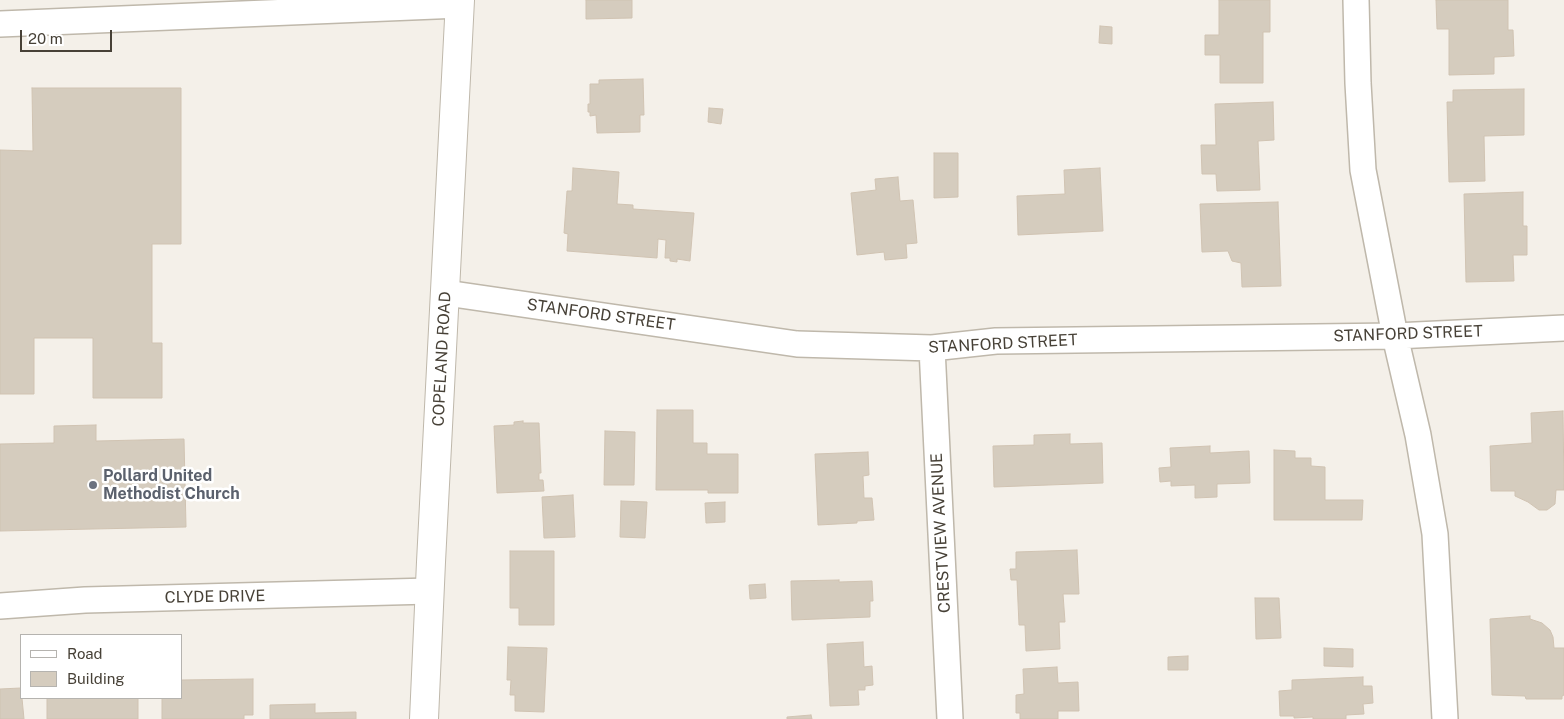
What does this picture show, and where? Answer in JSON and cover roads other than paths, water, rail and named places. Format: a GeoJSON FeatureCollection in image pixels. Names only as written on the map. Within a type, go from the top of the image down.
{"type":"FeatureCollection","features":[{"type":"Feature","properties":{"kind":"street"},"geometry":{"type":"LineString","coordinates":[[1356,0],[1363,170],[1395,336],[1418,435],[1435,534],[1445,719]]}},
{"type":"Feature","properties":{"kind":"street"},"geometry":{"type":"LineString","coordinates":[[0,24],[460,2]]}},
{"type":"Feature","properties":{"kind":"street","name":"COPELAND ROAD"},"geometry":{"type":"LineString","coordinates":[[424,719],[460,2]]}},
{"type":"Feature","properties":{"kind":"street","name":"STANFORD STREET"},"geometry":{"type":"LineString","coordinates":[[446,293],[797,344],[932,348],[996,341],[1395,336],[1564,328]]}},
{"type":"Feature","properties":{"kind":"street","name":"CRESTVIEW AVENUE"},"geometry":{"type":"LineString","coordinates":[[932,348],[950,719]]}},
{"type":"Feature","properties":{"kind":"street","name":"CLYDE DRIVE"},"geometry":{"type":"LineString","coordinates":[[0,606],[85,600],[430,591]]}},
{"type":"Feature","properties":{"kind":"place","name":"Pollard United Methodist Church"},"geometry":{"type":"Point","coordinates":[93,485]}}]}
